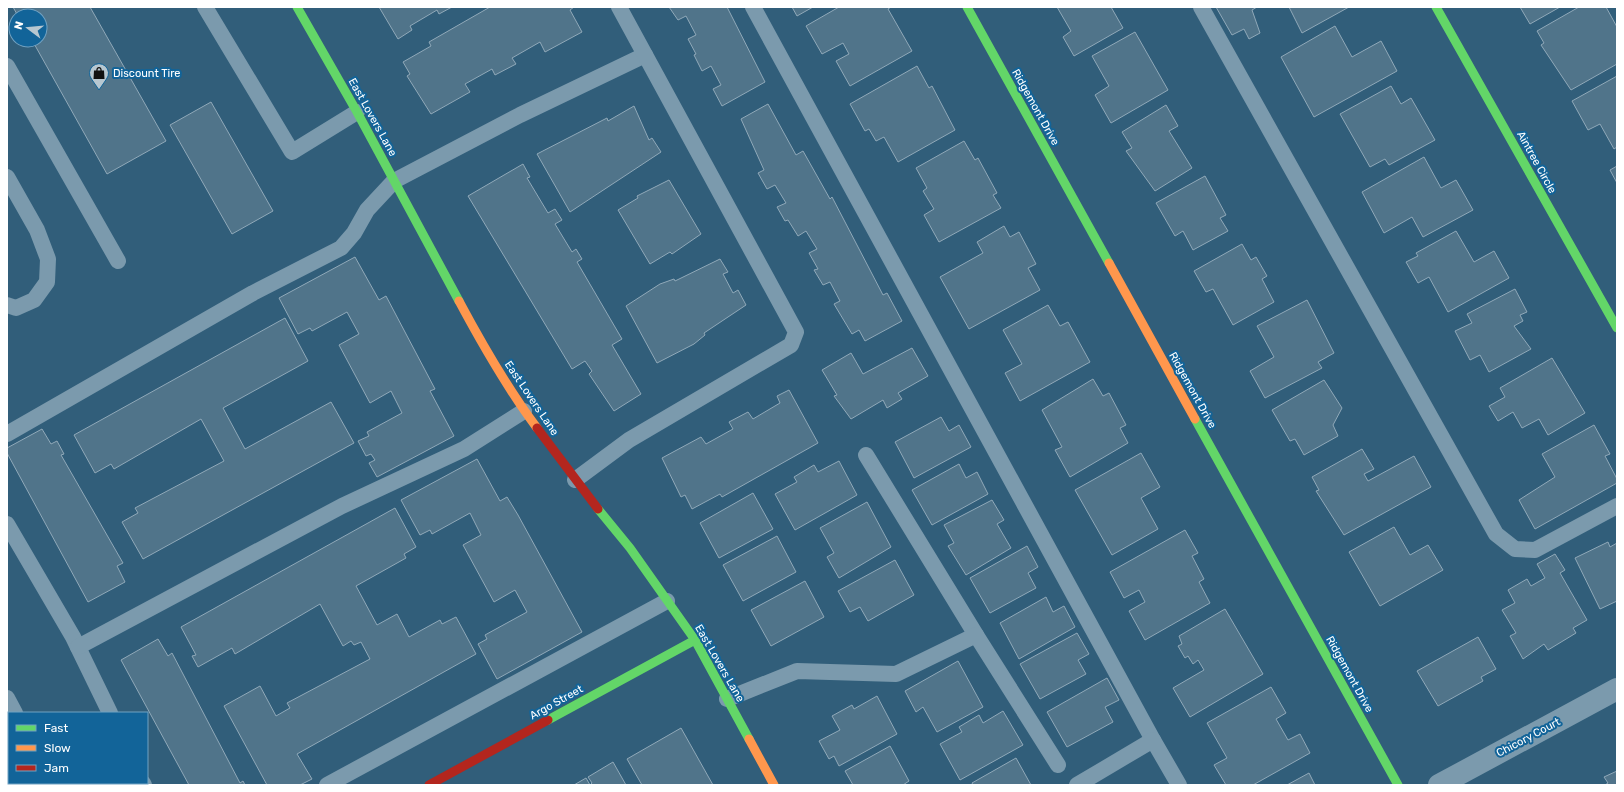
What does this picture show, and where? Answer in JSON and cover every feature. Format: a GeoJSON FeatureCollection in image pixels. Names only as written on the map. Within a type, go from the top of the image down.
{"type":"FeatureCollection","features":[{"type":"Feature","properties":{"kind":"street","name":"East Lovers Lane"},"geometry":{"type":"LineString","coordinates":[[297,7],[357,112],[482,344],[524,411],[575,480],[630,548],[694,640],[774,785]]}},
{"type":"Feature","properties":{"kind":"street","name":"Ridgemont Drive"},"geometry":{"type":"LineString","coordinates":[[967,7],[1398,785]]}},
{"type":"Feature","properties":{"kind":"street","name":"Aintree Circle"},"geometry":{"type":"LineString","coordinates":[[1436,7],[1617,328]]}},
{"type":"Feature","properties":{"kind":"street","name":"Argo Street"},"geometry":{"type":"LineString","coordinates":[[429,785],[694,640]]}},
{"type":"Feature","properties":{"kind":"street","name":"Chicory Court"},"geometry":{"type":"LineString","coordinates":[[1439,785],[1617,689]]}},
{"type":"Feature","properties":{"kind":"lane"},"geometry":{"type":"LineString","coordinates":[[205,7],[292,152],[357,112]]}},
{"type":"Feature","properties":{"kind":"lane"},"geometry":{"type":"LineString","coordinates":[[575,480],[629,440],[791,344],[795,338],[796,332],[619,7]]}},
{"type":"Feature","properties":{"kind":"lane"},"geometry":{"type":"LineString","coordinates":[[753,7],[1179,785]]}},
{"type":"Feature","properties":{"kind":"lane"},"geometry":{"type":"LineString","coordinates":[[1201,7],[1496,534],[1515,549],[1536,550],[1617,506]]}},
{"type":"Feature","properties":{"kind":"lane"},"geometry":{"type":"LineString","coordinates":[[7,434],[253,294],[341,248],[354,234],[367,210],[394,181],[520,116],[645,55]]}},
{"type":"Feature","properties":{"kind":"lane"},"geometry":{"type":"LineString","coordinates":[[7,66],[118,261]]}},
{"type":"Feature","properties":{"kind":"lane"},"geometry":{"type":"LineString","coordinates":[[7,177],[37,230],[48,259],[47,282],[34,300],[16,308],[7,305]]}},
{"type":"Feature","properties":{"kind":"lane"},"geometry":{"type":"LineString","coordinates":[[78,648],[342,506],[464,449],[524,411]]}},
{"type":"Feature","properties":{"kind":"lane"},"geometry":{"type":"LineString","coordinates":[[866,455],[1058,765]]}},
{"type":"Feature","properties":{"kind":"lane"},"geometry":{"type":"LineString","coordinates":[[7,524],[78,648],[110,712]]}},
{"type":"Feature","properties":{"kind":"lane"},"geometry":{"type":"LineString","coordinates":[[328,785],[667,600]]}},
{"type":"Feature","properties":{"kind":"lane"},"geometry":{"type":"LineString","coordinates":[[727,699],[797,671],[896,674],[976,634]]}},
{"type":"Feature","properties":{"kind":"lane"},"geometry":{"type":"LineString","coordinates":[[7,698],[14,712]]}},
{"type":"Feature","properties":{"kind":"lane"},"geometry":{"type":"LineString","coordinates":[[1076,785],[1153,740]]}},
{"type":"Feature","properties":{"kind":"building","name":"Discount Tire"},"geometry":{"type":"Polygon","coordinates":[[[90,7],[166,141],[107,174],[36,48],[48,48],[48,8],[14,8],[90,7]]]}},
{"type":"Feature","properties":{"kind":"building"},"geometry":{"type":"Polygon","coordinates":[[[379,7],[452,7],[439,14],[437,10],[410,26],[412,30],[398,39],[379,7]]]}},
{"type":"Feature","properties":{"kind":"building"},"geometry":{"type":"Polygon","coordinates":[[[490,7],[574,7],[570,10],[582,32],[545,52],[540,42],[512,58],[516,64],[495,75],[492,69],[465,84],[470,92],[431,114],[407,76],[410,74],[403,62],[431,46],[429,42],[490,7]]]}},
{"type":"Feature","properties":{"kind":"building"},"geometry":{"type":"Polygon","coordinates":[[[669,7],[727,7],[765,82],[722,106],[713,89],[721,85],[711,66],[702,71],[694,55],[696,54],[688,39],[696,35],[686,16],[678,20],[669,7]]]}},
{"type":"Feature","properties":{"kind":"building"},"geometry":{"type":"Polygon","coordinates":[[[792,7],[813,7],[797,16],[792,7]]]}},
{"type":"Feature","properties":{"kind":"building"},"geometry":{"type":"Polygon","coordinates":[[[839,7],[891,7],[888,9],[912,51],[850,86],[836,61],[849,54],[843,43],[822,54],[806,26],[839,7]]]}},
{"type":"Feature","properties":{"kind":"building"},"geometry":{"type":"Polygon","coordinates":[[[1057,7],[1111,7],[1123,28],[1074,56],[1063,37],[1071,31],[1057,7]]]}},
{"type":"Feature","properties":{"kind":"building"},"geometry":{"type":"Polygon","coordinates":[[[1216,7],[1257,7],[1252,10],[1260,33],[1249,39],[1244,29],[1232,35],[1216,7]]]}},
{"type":"Feature","properties":{"kind":"building"},"geometry":{"type":"Polygon","coordinates":[[[1289,7],[1349,7],[1302,33],[1289,7]]]}},
{"type":"Feature","properties":{"kind":"building"},"geometry":{"type":"Polygon","coordinates":[[[1520,7],[1560,7],[1530,24],[1520,7]]]}},
{"type":"Feature","properties":{"kind":"building"},"geometry":{"type":"Polygon","coordinates":[[[1579,7],[1606,7],[1617,27],[1617,64],[1571,90],[1541,45],[1544,43],[1537,31],[1579,7]]]}},
{"type":"Feature","properties":{"kind":"building"},"geometry":{"type":"Polygon","coordinates":[[[1335,26],[1352,57],[1381,41],[1397,71],[1314,117],[1281,57],[1335,26]]]}},
{"type":"Feature","properties":{"kind":"building"},"geometry":{"type":"Polygon","coordinates":[[[1135,32],[1168,90],[1111,123],[1095,95],[1109,86],[1092,56],[1135,32]]]}},
{"type":"Feature","properties":{"kind":"building"},"geometry":{"type":"Polygon","coordinates":[[[917,66],[929,88],[932,86],[955,130],[898,162],[884,137],[876,141],[869,129],[865,131],[850,104],[917,66]]]}},
{"type":"Feature","properties":{"kind":"building"},"geometry":{"type":"Polygon","coordinates":[[[1617,76],[1617,147],[1614,149],[1600,124],[1588,130],[1572,101],[1617,76]]]}},
{"type":"Feature","properties":{"kind":"building"},"geometry":{"type":"Polygon","coordinates":[[[1391,86],[1401,104],[1411,98],[1435,140],[1389,165],[1385,159],[1370,167],[1340,114],[1391,86]]]}},
{"type":"Feature","properties":{"kind":"building"},"geometry":{"type":"Polygon","coordinates":[[[211,102],[273,211],[232,234],[170,125],[211,102]]]}},
{"type":"Feature","properties":{"kind":"building"},"geometry":{"type":"Polygon","coordinates":[[[768,104],[796,155],[803,151],[830,199],[832,197],[883,295],[887,293],[902,321],[865,341],[859,330],[852,334],[834,304],[840,301],[830,282],[823,285],[814,270],[818,269],[809,253],[817,249],[806,231],[798,236],[788,220],[785,221],[777,207],[786,203],[775,185],[767,189],[758,173],[764,170],[741,119],[768,104]]]}},
{"type":"Feature","properties":{"kind":"building"},"geometry":{"type":"Polygon","coordinates":[[[1166,105],[1178,126],[1169,131],[1192,168],[1155,191],[1126,151],[1132,148],[1122,132],[1166,105]]]}},
{"type":"Feature","properties":{"kind":"building"},"geometry":{"type":"Polygon","coordinates":[[[634,106],[649,140],[652,138],[661,152],[570,212],[537,154],[607,118],[608,121],[634,106]]]}},
{"type":"Feature","properties":{"kind":"building"},"geometry":{"type":"Polygon","coordinates":[[[964,141],[975,160],[978,158],[997,193],[993,195],[1001,208],[939,242],[924,215],[934,209],[923,191],[927,188],[916,168],[964,141]]]}},
{"type":"Feature","properties":{"kind":"building"},"geometry":{"type":"Polygon","coordinates":[[[1424,157],[1441,188],[1456,180],[1473,210],[1423,237],[1412,217],[1384,233],[1362,192],[1424,157]]]}},
{"type":"Feature","properties":{"kind":"building"},"geometry":{"type":"Polygon","coordinates":[[[523,164],[530,177],[527,178],[548,213],[555,209],[562,220],[555,224],[572,252],[576,249],[582,259],[577,262],[622,339],[612,345],[641,394],[614,411],[589,374],[592,371],[585,361],[572,369],[468,196],[523,164]]]}},
{"type":"Feature","properties":{"kind":"building"},"geometry":{"type":"Polygon","coordinates":[[[1617,166],[1617,183],[1610,170],[1617,166]]]}},
{"type":"Feature","properties":{"kind":"building"},"geometry":{"type":"Polygon","coordinates":[[[1205,176],[1226,215],[1220,218],[1228,231],[1193,250],[1183,231],[1175,236],[1156,203],[1205,176]]]}},
{"type":"Feature","properties":{"kind":"building"},"geometry":{"type":"Polygon","coordinates":[[[669,180],[701,234],[672,254],[670,252],[650,264],[618,210],[638,198],[637,196],[669,180]]]}},
{"type":"Feature","properties":{"kind":"building"},"geometry":{"type":"Polygon","coordinates":[[[1004,226],[1010,237],[1019,232],[1036,264],[1028,268],[1040,290],[969,329],[940,277],[983,253],[977,242],[1004,226]]]}},
{"type":"Feature","properties":{"kind":"building"},"geometry":{"type":"Polygon","coordinates":[[[1456,231],[1474,262],[1494,251],[1509,278],[1448,312],[1429,277],[1418,283],[1406,262],[1418,256],[1416,253],[1456,231]]]}},
{"type":"Feature","properties":{"kind":"building"},"geometry":{"type":"Polygon","coordinates":[[[1242,244],[1251,260],[1256,257],[1267,276],[1262,279],[1274,302],[1233,325],[1213,289],[1206,292],[1194,271],[1242,244]]]}},
{"type":"Feature","properties":{"kind":"building"},"geometry":{"type":"Polygon","coordinates":[[[355,257],[379,300],[386,296],[435,389],[430,391],[454,436],[377,477],[369,463],[375,460],[371,454],[366,456],[358,441],[369,436],[367,432],[402,413],[391,391],[370,403],[339,345],[359,334],[347,312],[312,331],[310,328],[298,334],[279,298],[355,257]]]}},
{"type":"Feature","properties":{"kind":"building"},"geometry":{"type":"Polygon","coordinates":[[[720,259],[728,272],[723,274],[733,293],[738,290],[746,305],[704,333],[705,335],[694,344],[657,363],[626,306],[660,284],[674,279],[675,281],[720,259]]]}},
{"type":"Feature","properties":{"kind":"building"},"geometry":{"type":"Polygon","coordinates":[[[1515,289],[1527,312],[1520,315],[1523,321],[1514,326],[1531,349],[1489,372],[1480,355],[1470,360],[1455,331],[1472,323],[1467,314],[1515,289]]]}},
{"type":"Feature","properties":{"kind":"building"},"geometry":{"type":"Polygon","coordinates":[[[1307,300],[1334,353],[1318,362],[1322,368],[1265,398],[1250,371],[1274,357],[1257,326],[1307,300]]]}},
{"type":"Feature","properties":{"kind":"building"},"geometry":{"type":"Polygon","coordinates":[[[1048,305],[1060,326],[1068,322],[1090,362],[1020,401],[1005,373],[1022,364],[1003,330],[1048,305]]]}},
{"type":"Feature","properties":{"kind":"building"},"geometry":{"type":"Polygon","coordinates":[[[285,318],[308,361],[223,408],[245,449],[331,402],[354,443],[143,559],[122,522],[138,513],[135,508],[224,461],[201,419],[114,469],[111,464],[95,473],[74,435],[285,318]]]}},
{"type":"Feature","properties":{"kind":"building"},"geometry":{"type":"Polygon","coordinates":[[[912,348],[928,376],[898,393],[902,399],[887,408],[883,400],[851,419],[834,396],[837,395],[822,370],[851,353],[863,374],[912,348]]]}},
{"type":"Feature","properties":{"kind":"building"},"geometry":{"type":"Polygon","coordinates":[[[1552,358],[1585,413],[1548,435],[1539,419],[1522,428],[1513,412],[1498,421],[1489,406],[1505,397],[1500,388],[1552,358]]]}},
{"type":"Feature","properties":{"kind":"building"},"geometry":{"type":"Polygon","coordinates":[[[1093,379],[1103,396],[1109,393],[1126,425],[1120,428],[1128,443],[1070,477],[1055,450],[1062,447],[1042,410],[1093,379]]]}},
{"type":"Feature","properties":{"kind":"building"},"geometry":{"type":"Polygon","coordinates":[[[1324,380],[1342,408],[1333,425],[1338,436],[1304,455],[1295,439],[1290,441],[1272,410],[1324,380]]]}},
{"type":"Feature","properties":{"kind":"building"},"geometry":{"type":"Polygon","coordinates":[[[789,390],[818,443],[722,497],[720,494],[692,509],[685,495],[681,497],[662,458],[701,437],[706,444],[733,429],[729,422],[748,412],[753,419],[780,403],[777,396],[789,390]]]}},
{"type":"Feature","properties":{"kind":"building"},"geometry":{"type":"Polygon","coordinates":[[[941,417],[949,431],[959,425],[971,447],[914,478],[895,442],[941,417]]]}},
{"type":"Feature","properties":{"kind":"building"},"geometry":{"type":"Polygon","coordinates":[[[1594,425],[1610,454],[1605,456],[1617,479],[1617,483],[1535,529],[1519,500],[1555,477],[1542,454],[1594,425]]]}},
{"type":"Feature","properties":{"kind":"building"},"geometry":{"type":"Polygon","coordinates":[[[42,429],[51,444],[57,441],[64,454],[61,455],[123,563],[117,566],[125,582],[88,602],[7,453],[7,448],[42,429]]]}},
{"type":"Feature","properties":{"kind":"building"},"geometry":{"type":"Polygon","coordinates":[[[1362,449],[1374,469],[1364,474],[1368,481],[1414,456],[1431,487],[1344,535],[1316,491],[1319,490],[1312,477],[1362,449]]]}},
{"type":"Feature","properties":{"kind":"building"},"geometry":{"type":"Polygon","coordinates":[[[1141,453],[1160,487],[1141,498],[1158,529],[1112,555],[1075,490],[1141,453]]]}},
{"type":"Feature","properties":{"kind":"building"},"geometry":{"type":"Polygon","coordinates":[[[477,459],[500,501],[507,497],[518,515],[582,632],[497,679],[478,644],[487,639],[485,635],[527,612],[515,590],[494,602],[463,545],[481,535],[470,513],[432,534],[430,530],[420,535],[401,500],[477,459]]]}},
{"type":"Feature","properties":{"kind":"building"},"geometry":{"type":"Polygon","coordinates":[[[839,461],[857,495],[795,530],[775,494],[797,482],[794,477],[814,465],[818,472],[839,461]]]}},
{"type":"Feature","properties":{"kind":"building"},"geometry":{"type":"Polygon","coordinates":[[[959,464],[966,478],[977,472],[988,494],[932,525],[912,490],[959,464]]]}},
{"type":"Feature","properties":{"kind":"building"},"geometry":{"type":"Polygon","coordinates":[[[753,493],[773,529],[719,558],[700,523],[753,493]]]}},
{"type":"Feature","properties":{"kind":"building"},"geometry":{"type":"Polygon","coordinates":[[[992,500],[1004,520],[997,524],[1011,548],[966,575],[948,546],[954,543],[944,525],[992,500]]]}},
{"type":"Feature","properties":{"kind":"building"},"geometry":{"type":"Polygon","coordinates":[[[867,502],[891,547],[839,578],[827,557],[834,553],[820,528],[867,502]]]}},
{"type":"Feature","properties":{"kind":"building"},"geometry":{"type":"Polygon","coordinates":[[[395,508],[416,547],[404,554],[406,558],[356,586],[377,625],[397,614],[409,637],[440,620],[442,624],[456,617],[476,654],[297,754],[312,779],[300,785],[267,785],[224,706],[260,686],[276,716],[290,708],[287,703],[370,659],[361,642],[354,645],[351,641],[343,646],[320,604],[235,654],[232,648],[198,667],[192,656],[196,655],[181,627],[395,508]]]}},
{"type":"Feature","properties":{"kind":"building"},"geometry":{"type":"Polygon","coordinates":[[[1394,527],[1410,555],[1428,545],[1443,570],[1380,606],[1349,552],[1394,527]]]}},
{"type":"Feature","properties":{"kind":"building"},"geometry":{"type":"Polygon","coordinates":[[[1185,530],[1198,553],[1192,556],[1204,579],[1199,582],[1210,603],[1145,640],[1129,611],[1145,602],[1139,590],[1124,598],[1110,572],[1185,530]]]}},
{"type":"Feature","properties":{"kind":"building"},"geometry":{"type":"Polygon","coordinates":[[[777,536],[796,572],[743,601],[723,565],[777,536]]]}},
{"type":"Feature","properties":{"kind":"building"},"geometry":{"type":"Polygon","coordinates":[[[1608,542],[1610,547],[1617,543],[1617,601],[1600,609],[1575,558],[1608,542]]]}},
{"type":"Feature","properties":{"kind":"building"},"geometry":{"type":"Polygon","coordinates":[[[1027,546],[1038,567],[1028,573],[1036,588],[990,613],[970,578],[1027,546]]]}},
{"type":"Feature","properties":{"kind":"building"},"geometry":{"type":"Polygon","coordinates":[[[1555,554],[1565,570],[1560,573],[1587,620],[1573,628],[1576,633],[1548,650],[1544,644],[1523,659],[1510,636],[1516,633],[1502,610],[1515,603],[1508,590],[1527,579],[1531,586],[1545,578],[1537,564],[1555,554]]]}},
{"type":"Feature","properties":{"kind":"building"},"geometry":{"type":"Polygon","coordinates":[[[895,560],[914,595],[868,621],[860,607],[850,612],[838,591],[895,560]]]}},
{"type":"Feature","properties":{"kind":"building"},"geometry":{"type":"Polygon","coordinates":[[[805,581],[824,617],[771,646],[751,610],[805,581]]]}},
{"type":"Feature","properties":{"kind":"building"},"geometry":{"type":"Polygon","coordinates":[[[1046,597],[1053,612],[1064,606],[1075,627],[1019,659],[1000,623],[1046,597]]]}},
{"type":"Feature","properties":{"kind":"building"},"geometry":{"type":"Polygon","coordinates":[[[1225,609],[1263,674],[1190,717],[1173,688],[1204,670],[1198,660],[1193,664],[1188,656],[1185,658],[1178,646],[1182,644],[1179,636],[1225,609]]]}},
{"type":"Feature","properties":{"kind":"building"},"geometry":{"type":"Polygon","coordinates":[[[1077,633],[1089,654],[1078,660],[1086,674],[1040,699],[1020,664],[1077,633]]]}},
{"type":"Feature","properties":{"kind":"building"},"geometry":{"type":"Polygon","coordinates":[[[1478,637],[1496,669],[1481,677],[1483,681],[1438,706],[1417,671],[1478,637]]]}},
{"type":"Feature","properties":{"kind":"building"},"geometry":{"type":"Polygon","coordinates":[[[158,639],[168,656],[172,653],[240,783],[243,781],[245,785],[189,785],[121,660],[158,639]]]}},
{"type":"Feature","properties":{"kind":"building"},"geometry":{"type":"Polygon","coordinates":[[[958,661],[983,707],[937,732],[923,707],[916,712],[905,691],[958,661]]]}},
{"type":"Feature","properties":{"kind":"building"},"geometry":{"type":"Polygon","coordinates":[[[1107,678],[1119,700],[1105,707],[1113,722],[1067,747],[1047,712],[1107,678]]]}},
{"type":"Feature","properties":{"kind":"building"},"geometry":{"type":"Polygon","coordinates":[[[1271,687],[1286,713],[1276,719],[1288,740],[1300,734],[1310,753],[1253,785],[1226,785],[1214,765],[1227,758],[1207,723],[1271,687]]]}},
{"type":"Feature","properties":{"kind":"building"},"geometry":{"type":"Polygon","coordinates":[[[877,696],[897,734],[839,766],[834,756],[829,759],[819,741],[840,730],[832,716],[852,705],[854,709],[877,696]]]}},
{"type":"Feature","properties":{"kind":"building"},"geometry":{"type":"Polygon","coordinates":[[[1003,711],[1023,745],[960,780],[940,744],[962,732],[959,727],[979,715],[983,723],[1003,711]]]}},
{"type":"Feature","properties":{"kind":"building"},"geometry":{"type":"Polygon","coordinates":[[[681,728],[713,785],[642,785],[627,759],[681,728]]]}},
{"type":"Feature","properties":{"kind":"building"},"geometry":{"type":"Polygon","coordinates":[[[890,746],[909,781],[903,785],[853,785],[845,771],[890,746]]]}},
{"type":"Feature","properties":{"kind":"building"},"geometry":{"type":"Polygon","coordinates":[[[1016,758],[1031,785],[973,785],[972,783],[1016,758]]]}},
{"type":"Feature","properties":{"kind":"building"},"geometry":{"type":"Polygon","coordinates":[[[613,762],[626,785],[590,785],[592,783],[588,777],[613,762]]]}},
{"type":"Feature","properties":{"kind":"building"},"geometry":{"type":"Polygon","coordinates":[[[1617,771],[1617,785],[1605,785],[1608,783],[1604,777],[1617,771]]]}},
{"type":"Feature","properties":{"kind":"building"},"geometry":{"type":"Polygon","coordinates":[[[1309,773],[1315,785],[1287,785],[1309,773]]]}},
{"type":"Feature","properties":{"kind":"building"},"geometry":{"type":"Polygon","coordinates":[[[586,778],[590,785],[574,785],[586,778]]]}},
{"type":"Feature","properties":{"kind":"traffic: fast"},"geometry":{"type":"LineString","coordinates":[[297,7],[357,112],[459,301]]}},
{"type":"Feature","properties":{"kind":"traffic: fast"},"geometry":{"type":"LineString","coordinates":[[967,7],[1109,263]]}},
{"type":"Feature","properties":{"kind":"traffic: fast"},"geometry":{"type":"LineString","coordinates":[[1436,7],[1617,328]]}},
{"type":"Feature","properties":{"kind":"traffic: fast"},"geometry":{"type":"LineString","coordinates":[[1195,419],[1398,785]]}},
{"type":"Feature","properties":{"kind":"traffic: fast"},"geometry":{"type":"LineString","coordinates":[[598,509],[630,548],[695,640],[749,739]]}},
{"type":"Feature","properties":{"kind":"traffic: fast"},"geometry":{"type":"LineString","coordinates":[[548,720],[695,640]]}},
{"type":"Feature","properties":{"kind":"traffic: slow"},"geometry":{"type":"LineString","coordinates":[[1109,263],[1195,419]]}},
{"type":"Feature","properties":{"kind":"traffic: slow"},"geometry":{"type":"LineString","coordinates":[[459,301],[495,366],[537,428]]}},
{"type":"Feature","properties":{"kind":"traffic: slow"},"geometry":{"type":"LineString","coordinates":[[749,739],[774,785]]}},
{"type":"Feature","properties":{"kind":"traffic: jam"},"geometry":{"type":"LineString","coordinates":[[537,428],[598,509]]}},
{"type":"Feature","properties":{"kind":"traffic: jam"},"geometry":{"type":"LineString","coordinates":[[429,785],[548,720]]}},
{"type":"Feature","properties":{"kind":"place","name":"Discount Tire"},"geometry":{"type":"Point","coordinates":[99,90]}}]}
